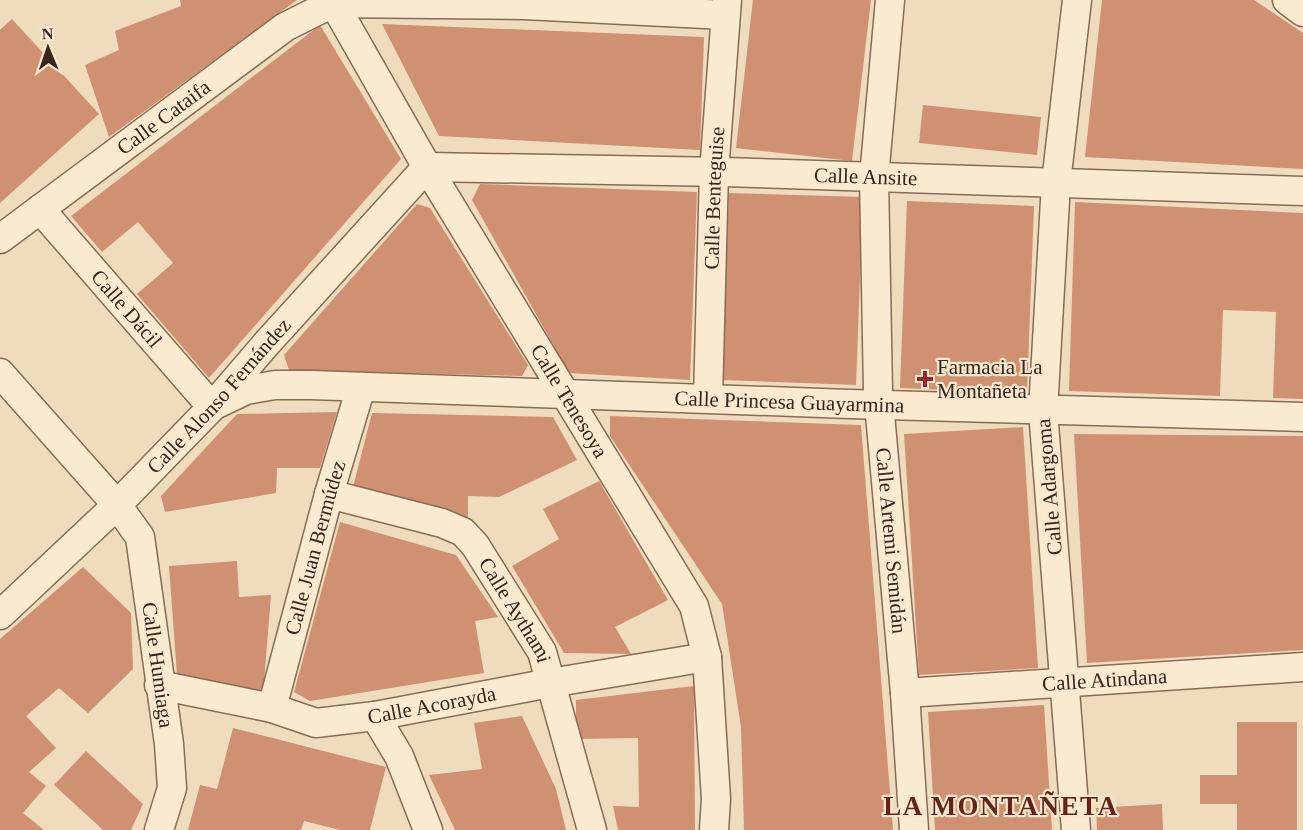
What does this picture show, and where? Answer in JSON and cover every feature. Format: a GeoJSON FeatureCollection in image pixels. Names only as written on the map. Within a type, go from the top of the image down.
{"type":"FeatureCollection","features":[{"type":"Feature","properties":{"kind":"street","name":"Calle Artemi Semidán"},"geometry":{"type":"LineString","coordinates":[[890,0],[874,177],[879,406],[905,693],[914,830]]}},
{"type":"Feature","properties":{"kind":"street","name":"Calle Adargoma"},"geometry":{"type":"LineString","coordinates":[[1076,830],[1043,411],[1056,183],[1077,0]]}},
{"type":"Feature","properties":{"kind":"street"},"geometry":{"type":"LineString","coordinates":[[1287,0],[1303,12]]}},
{"type":"Feature","properties":{"kind":"street"},"geometry":{"type":"LineString","coordinates":[[333,1],[726,7]]}},
{"type":"Feature","properties":{"kind":"street","name":"Calle Tenesoya"},"geometry":{"type":"LineString","coordinates":[[333,1],[427,167],[694,606],[707,657],[716,799],[714,830]]}},
{"type":"Feature","properties":{"kind":"street","name":"Calle Cataifa"},"geometry":{"type":"LineString","coordinates":[[0,240],[285,27],[333,1]]}},
{"type":"Feature","properties":{"kind":"street","name":"Calle Benteguise"},"geometry":{"type":"LineString","coordinates":[[708,398],[714,172],[726,7]]}},
{"type":"Feature","properties":{"kind":"street","name":"Calle Ansite"},"geometry":{"type":"LineString","coordinates":[[427,167],[714,172],[1303,191]]}},
{"type":"Feature","properties":{"kind":"street","name":"Calle Alonso Fernández"},"geometry":{"type":"LineString","coordinates":[[0,615],[117,505],[212,407],[427,167]]}},
{"type":"Feature","properties":{"kind":"street","name":"Calle Dácil"},"geometry":{"type":"LineString","coordinates":[[40,209],[212,407]]}},
{"type":"Feature","properties":{"kind":"street"},"geometry":{"type":"LineString","coordinates":[[267,343],[275,385]]}},
{"type":"Feature","properties":{"kind":"street","name":"Calle Humiaga"},"geometry":{"type":"LineString","coordinates":[[0,373],[117,505],[140,537],[169,744],[172,788],[159,830]]}},
{"type":"Feature","properties":{"kind":"street","name":"Calle Princesa Guayarmina"},"geometry":{"type":"LineString","coordinates":[[212,407],[246,390],[275,385],[708,398],[879,406],[1303,417]]}},
{"type":"Feature","properties":{"kind":"street","name":"Calle Juan Bermúdez"},"geometry":{"type":"LineString","coordinates":[[272,708],[329,494],[361,387]]}},
{"type":"Feature","properties":{"kind":"street","name":"Calle Aythami"},"geometry":{"type":"LineString","coordinates":[[329,494],[442,523],[463,532],[475,545],[542,652],[592,830]]}},
{"type":"Feature","properties":{"kind":"street","name":"Calle Acorayda"},"geometry":{"type":"LineString","coordinates":[[159,685],[272,708],[316,723],[375,716],[550,683],[707,657]]}},
{"type":"Feature","properties":{"kind":"street","name":"Calle Atindana"},"geometry":{"type":"LineString","coordinates":[[905,693],[1303,667]]}},
{"type":"Feature","properties":{"kind":"street"},"geometry":{"type":"LineString","coordinates":[[375,716],[399,756],[428,830]]}},
{"type":"Feature","properties":{"kind":"building"},"geometry":{"type":"Polygon","coordinates":[[[180,0],[297,0],[109,137],[85,65],[119,50],[115,31],[181,6],[180,0]]]}},
{"type":"Feature","properties":{"kind":"building"},"geometry":{"type":"Polygon","coordinates":[[[753,0],[871,0],[852,161],[736,148],[753,0]]]}},
{"type":"Feature","properties":{"kind":"building"},"geometry":{"type":"Polygon","coordinates":[[[1102,0],[1254,0],[1303,33],[1303,169],[1085,157],[1102,0]]]}},
{"type":"Feature","properties":{"kind":"building"},"geometry":{"type":"Polygon","coordinates":[[[12,19],[99,114],[0,203],[0,30],[12,19]]]}},
{"type":"Feature","properties":{"kind":"building"},"geometry":{"type":"Polygon","coordinates":[[[382,24],[704,37],[700,150],[439,136],[382,24]]]}},
{"type":"Feature","properties":{"kind":"building"},"geometry":{"type":"Polygon","coordinates":[[[320,25],[401,159],[209,378],[137,294],[173,263],[138,222],[102,252],[71,216],[320,25]]]}},
{"type":"Feature","properties":{"kind":"building"},"geometry":{"type":"Polygon","coordinates":[[[923,105],[1041,117],[1037,155],[919,143],[923,105]]]}},
{"type":"Feature","properties":{"kind":"building"},"geometry":{"type":"Polygon","coordinates":[[[480,184],[697,192],[690,380],[569,373],[472,200],[480,184]]]}},
{"type":"Feature","properties":{"kind":"building"},"geometry":{"type":"Polygon","coordinates":[[[729,193],[863,197],[856,385],[722,380],[729,193]]]}},
{"type":"Feature","properties":{"kind":"building"},"geometry":{"type":"Polygon","coordinates":[[[907,201],[1034,206],[1027,393],[900,388],[907,201]]]}},
{"type":"Feature","properties":{"kind":"building"},"geometry":{"type":"Polygon","coordinates":[[[1075,202],[1303,213],[1303,399],[1273,398],[1276,312],[1223,310],[1220,396],[1069,391],[1075,202]]]}},
{"type":"Feature","properties":{"kind":"building"},"geometry":{"type":"Polygon","coordinates":[[[417,204],[430,208],[528,365],[522,376],[289,370],[284,355],[417,204]]]}},
{"type":"Feature","properties":{"kind":"building"},"geometry":{"type":"Polygon","coordinates":[[[337,412],[320,468],[277,468],[276,493],[165,512],[161,496],[237,414],[337,412]]]}},
{"type":"Feature","properties":{"kind":"building"},"geometry":{"type":"Polygon","coordinates":[[[372,413],[553,417],[577,460],[499,497],[468,496],[468,517],[353,487],[372,413]]]}},
{"type":"Feature","properties":{"kind":"building"},"geometry":{"type":"Polygon","coordinates":[[[610,416],[861,425],[893,830],[744,830],[741,727],[722,604],[610,436],[610,416]]]}},
{"type":"Feature","properties":{"kind":"building"},"geometry":{"type":"Polygon","coordinates":[[[1023,427],[1038,668],[919,675],[904,434],[1023,427]]]}},
{"type":"Feature","properties":{"kind":"building"},"geometry":{"type":"Polygon","coordinates":[[[1074,434],[1303,436],[1303,650],[1087,663],[1074,434]]]}},
{"type":"Feature","properties":{"kind":"building"},"geometry":{"type":"Polygon","coordinates":[[[599,481],[668,600],[615,627],[631,654],[564,653],[512,566],[559,539],[543,509],[599,481]]]}},
{"type":"Feature","properties":{"kind":"building"},"geometry":{"type":"Polygon","coordinates":[[[340,522],[456,555],[498,617],[475,621],[484,673],[310,701],[294,692],[340,522]]]}},
{"type":"Feature","properties":{"kind":"building"},"geometry":{"type":"Polygon","coordinates":[[[237,561],[239,597],[271,595],[263,695],[177,675],[169,566],[237,561]]]}},
{"type":"Feature","properties":{"kind":"building"},"geometry":{"type":"Polygon","coordinates":[[[83,567],[131,613],[133,669],[88,713],[59,688],[26,716],[56,748],[29,772],[46,786],[23,813],[44,830],[0,830],[0,639],[83,567]]]}},
{"type":"Feature","properties":{"kind":"building"},"geometry":{"type":"Polygon","coordinates":[[[694,686],[695,830],[618,830],[613,806],[639,807],[638,738],[576,739],[576,700],[694,686]]]}},
{"type":"Feature","properties":{"kind":"building"},"geometry":{"type":"Polygon","coordinates":[[[1044,705],[1052,830],[935,830],[928,712],[1044,705]]]}},
{"type":"Feature","properties":{"kind":"building"},"geometry":{"type":"Polygon","coordinates":[[[522,716],[556,789],[566,830],[455,830],[429,775],[482,769],[474,723],[522,716]]]}},
{"type":"Feature","properties":{"kind":"building"},"geometry":{"type":"Polygon","coordinates":[[[1237,722],[1297,722],[1297,830],[1237,830],[1237,804],[1200,804],[1200,775],[1237,775],[1237,722]]]}},
{"type":"Feature","properties":{"kind":"building"},"geometry":{"type":"Polygon","coordinates":[[[233,728],[386,767],[370,830],[340,830],[304,821],[301,830],[188,830],[200,785],[217,789],[233,728]]]}},
{"type":"Feature","properties":{"kind":"building"},"geometry":{"type":"Polygon","coordinates":[[[86,751],[143,804],[131,830],[103,830],[54,785],[86,751]]]}},
{"type":"Feature","properties":{"kind":"building"},"geometry":{"type":"Polygon","coordinates":[[[1162,804],[1163,830],[1097,830],[1096,808],[1162,804]]]}},
{"type":"Feature","properties":{"kind":"place","name":"Farmacia La Montañeta"},"geometry":{"type":"Point","coordinates":[925,379]}},
{"type":"Feature","properties":{"kind":"district","name":"LA MONTAÑETA"},"geometry":{"type":"Point","coordinates":[1001,806]}}]}
